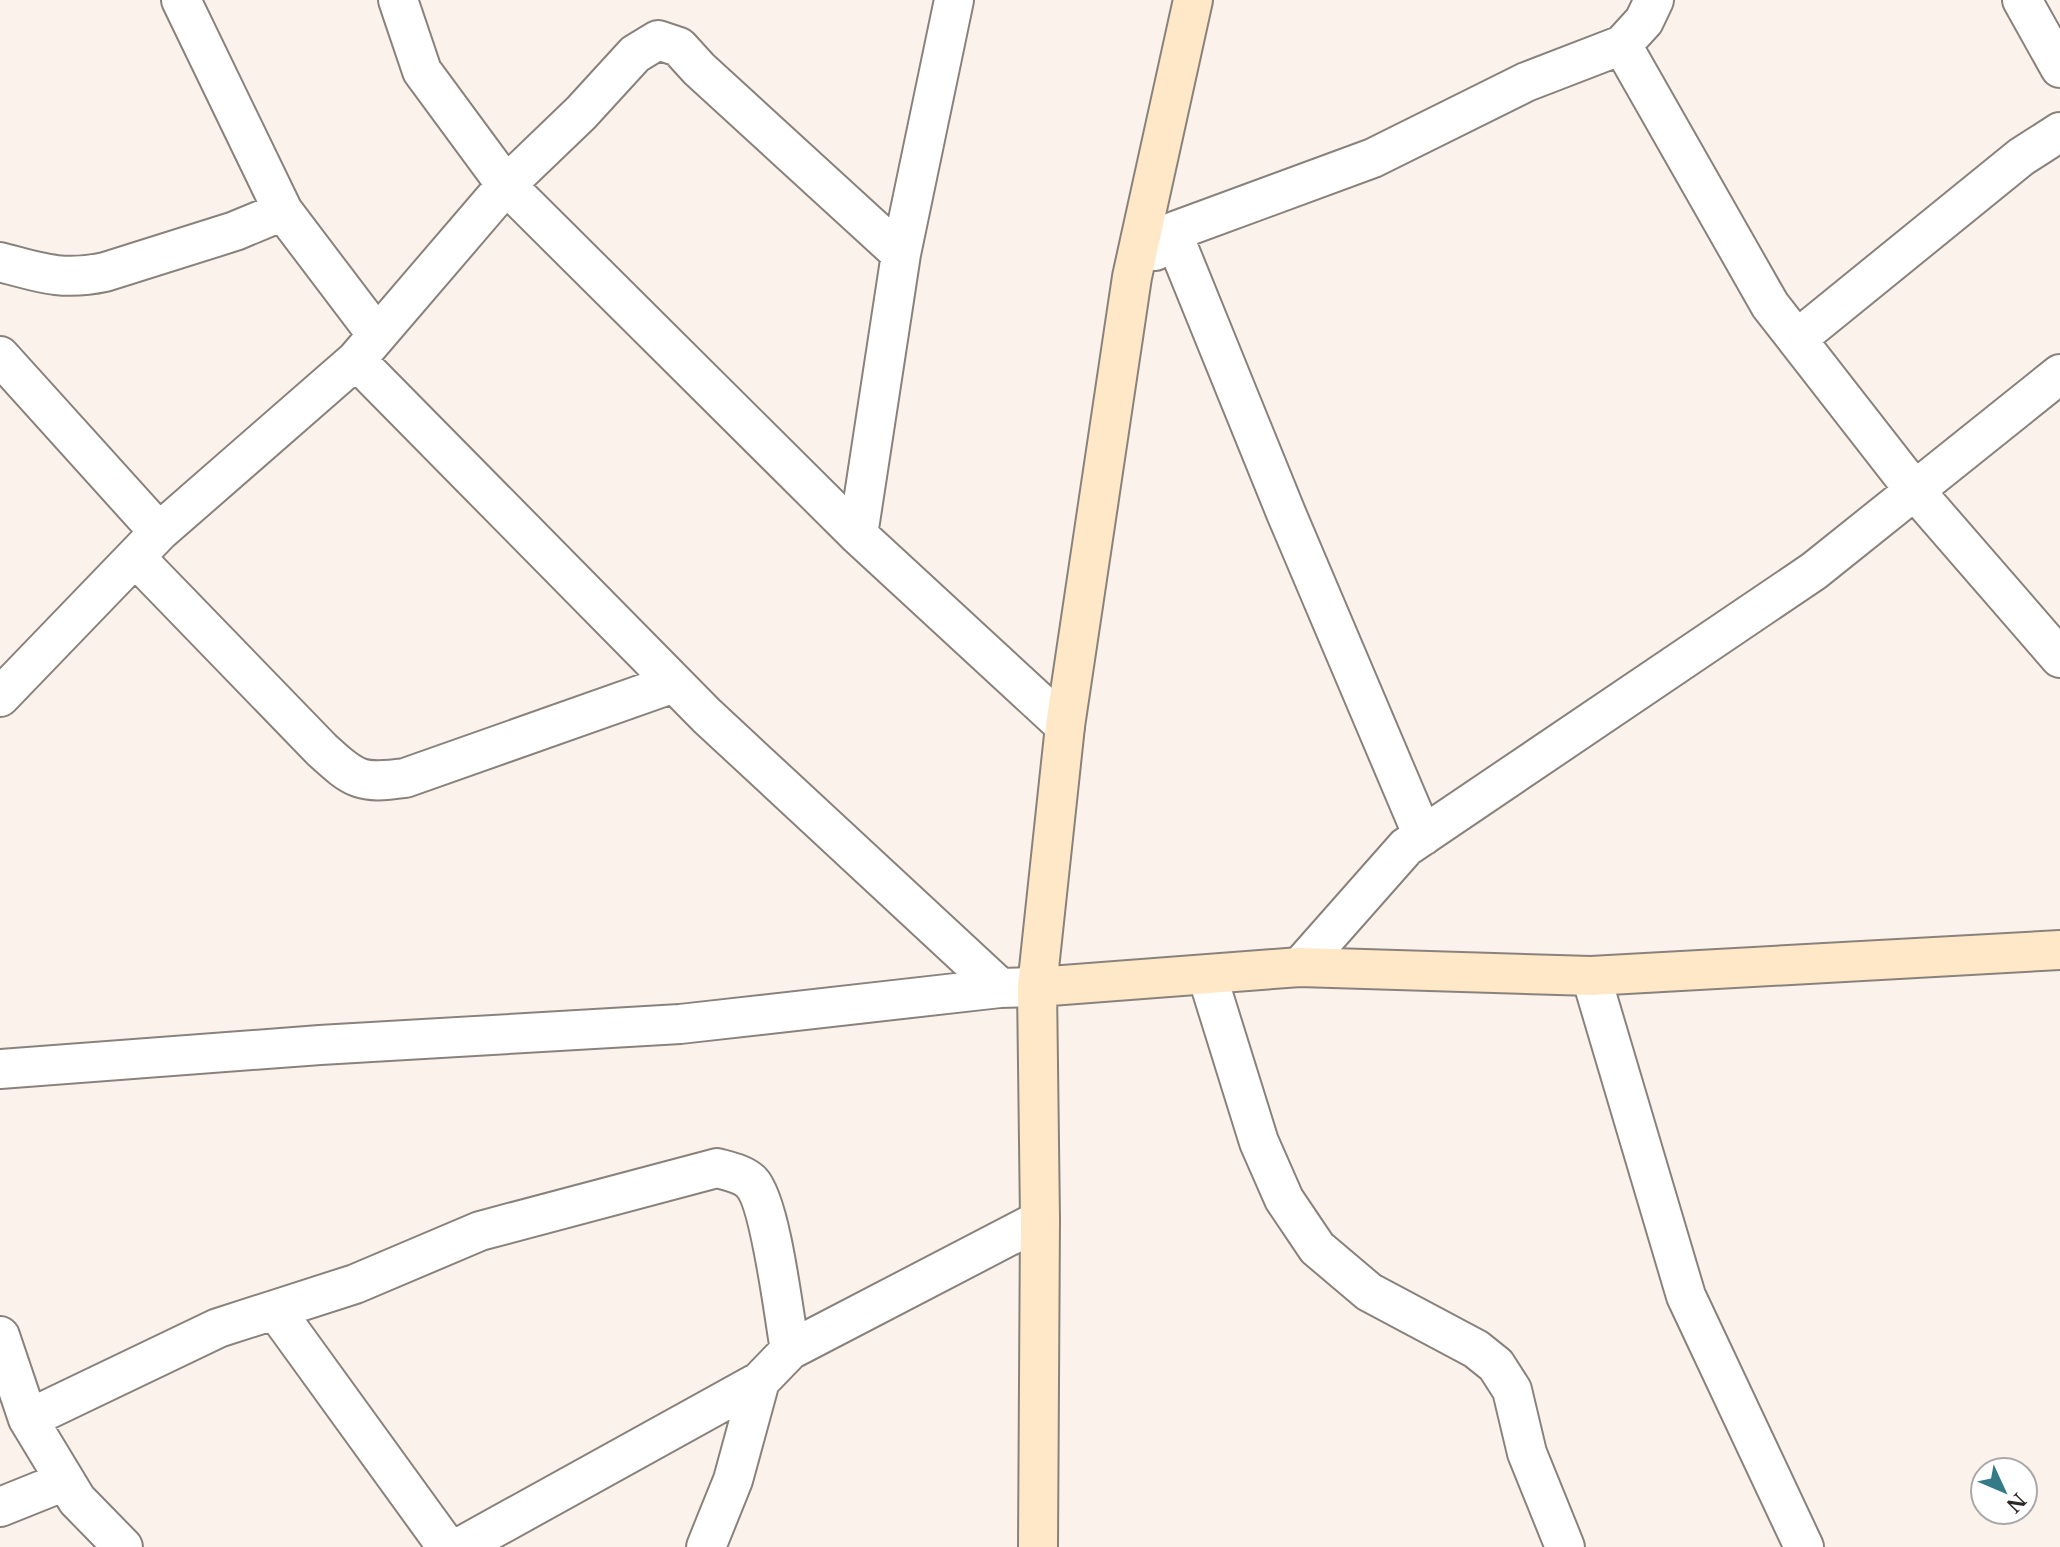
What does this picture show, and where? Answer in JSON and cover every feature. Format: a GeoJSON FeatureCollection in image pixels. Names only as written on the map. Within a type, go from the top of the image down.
{"type":"FeatureCollection","features":[{"type":"Feature","properties":{"kind":"street"},"geometry":{"type":"LineString","coordinates":[[181,0],[284,211],[366,348],[707,716],[1018,987]]}},
{"type":"Feature","properties":{"kind":"street"},"geometry":{"type":"LineString","coordinates":[[398,0],[422,71],[506,185],[858,536],[1065,726]]}},
{"type":"Feature","properties":{"kind":"street"},"geometry":{"type":"LineString","coordinates":[[858,536],[901,254],[954,0]]}},
{"type":"Feature","properties":{"kind":"street"},"geometry":{"type":"LineString","coordinates":[[1038,1547],[1040,1220],[1018,987],[1065,726],[1132,277],[1193,0]]}},
{"type":"Feature","properties":{"kind":"street"},"geometry":{"type":"LineString","coordinates":[[1132,277],[1172,232],[1373,158],[1525,82],[1622,45],[1644,21],[1654,0]]}},
{"type":"Feature","properties":{"kind":"street"},"geometry":{"type":"LineString","coordinates":[[2022,0],[2060,68]]}},
{"type":"Feature","properties":{"kind":"street"},"geometry":{"type":"LineString","coordinates":[[0,698],[147,544],[366,348],[506,185],[581,113],[635,54],[658,40],[679,47],[699,69],[901,254]]}},
{"type":"Feature","properties":{"kind":"street"},"geometry":{"type":"LineString","coordinates":[[1622,45],[1770,305],[1915,491],[2060,658]]}},
{"type":"Feature","properties":{"kind":"street"},"geometry":{"type":"LineString","coordinates":[[1797,339],[2021,157],[2060,132]]}},
{"type":"Feature","properties":{"kind":"street"},"geometry":{"type":"LineString","coordinates":[[0,261],[57,277],[84,276],[105,272],[235,231],[284,211]]}},
{"type":"Feature","properties":{"kind":"street"},"geometry":{"type":"LineString","coordinates":[[1172,232],[1286,513],[1423,836]]}},
{"type":"Feature","properties":{"kind":"street"},"geometry":{"type":"LineString","coordinates":[[0,356],[147,544],[321,750],[349,774],[376,782],[405,778],[674,683]]}},
{"type":"Feature","properties":{"kind":"street"},"geometry":{"type":"LineString","coordinates":[[1300,967],[1406,847],[1814,571],[2060,374]]}},
{"type":"Feature","properties":{"kind":"street"},"geometry":{"type":"LineString","coordinates":[[0,1069],[320,1045],[680,1024],[1018,987],[1300,967],[1591,976],[2060,950]]}},
{"type":"Feature","properties":{"kind":"street"},"geometry":{"type":"LineString","coordinates":[[1208,975],[1259,1142],[1284,1199],[1317,1248],[1368,1292],[1476,1349],[1496,1365],[1511,1390],[1527,1453],[1565,1547]]}},
{"type":"Feature","properties":{"kind":"street"},"geometry":{"type":"LineString","coordinates":[[1591,976],[1686,1296],[1804,1547]]}},
{"type":"Feature","properties":{"kind":"street"},"geometry":{"type":"LineString","coordinates":[[28,1419],[218,1328],[355,1284],[480,1231],[717,1168],[735,1172],[751,1182],[765,1208],[790,1350]]}},
{"type":"Feature","properties":{"kind":"street"},"geometry":{"type":"LineString","coordinates":[[460,1547],[760,1381],[790,1350],[1040,1220]]}},
{"type":"Feature","properties":{"kind":"street"},"geometry":{"type":"LineString","coordinates":[[276,1311],[447,1547]]}},
{"type":"Feature","properties":{"kind":"street"},"geometry":{"type":"LineString","coordinates":[[0,1336],[28,1419],[77,1500],[123,1547]]}},
{"type":"Feature","properties":{"kind":"street"},"geometry":{"type":"LineString","coordinates":[[706,1547],[733,1480],[760,1381]]}},
{"type":"Feature","properties":{"kind":"street"},"geometry":{"type":"LineString","coordinates":[[0,1507],[65,1480]]}}]}
